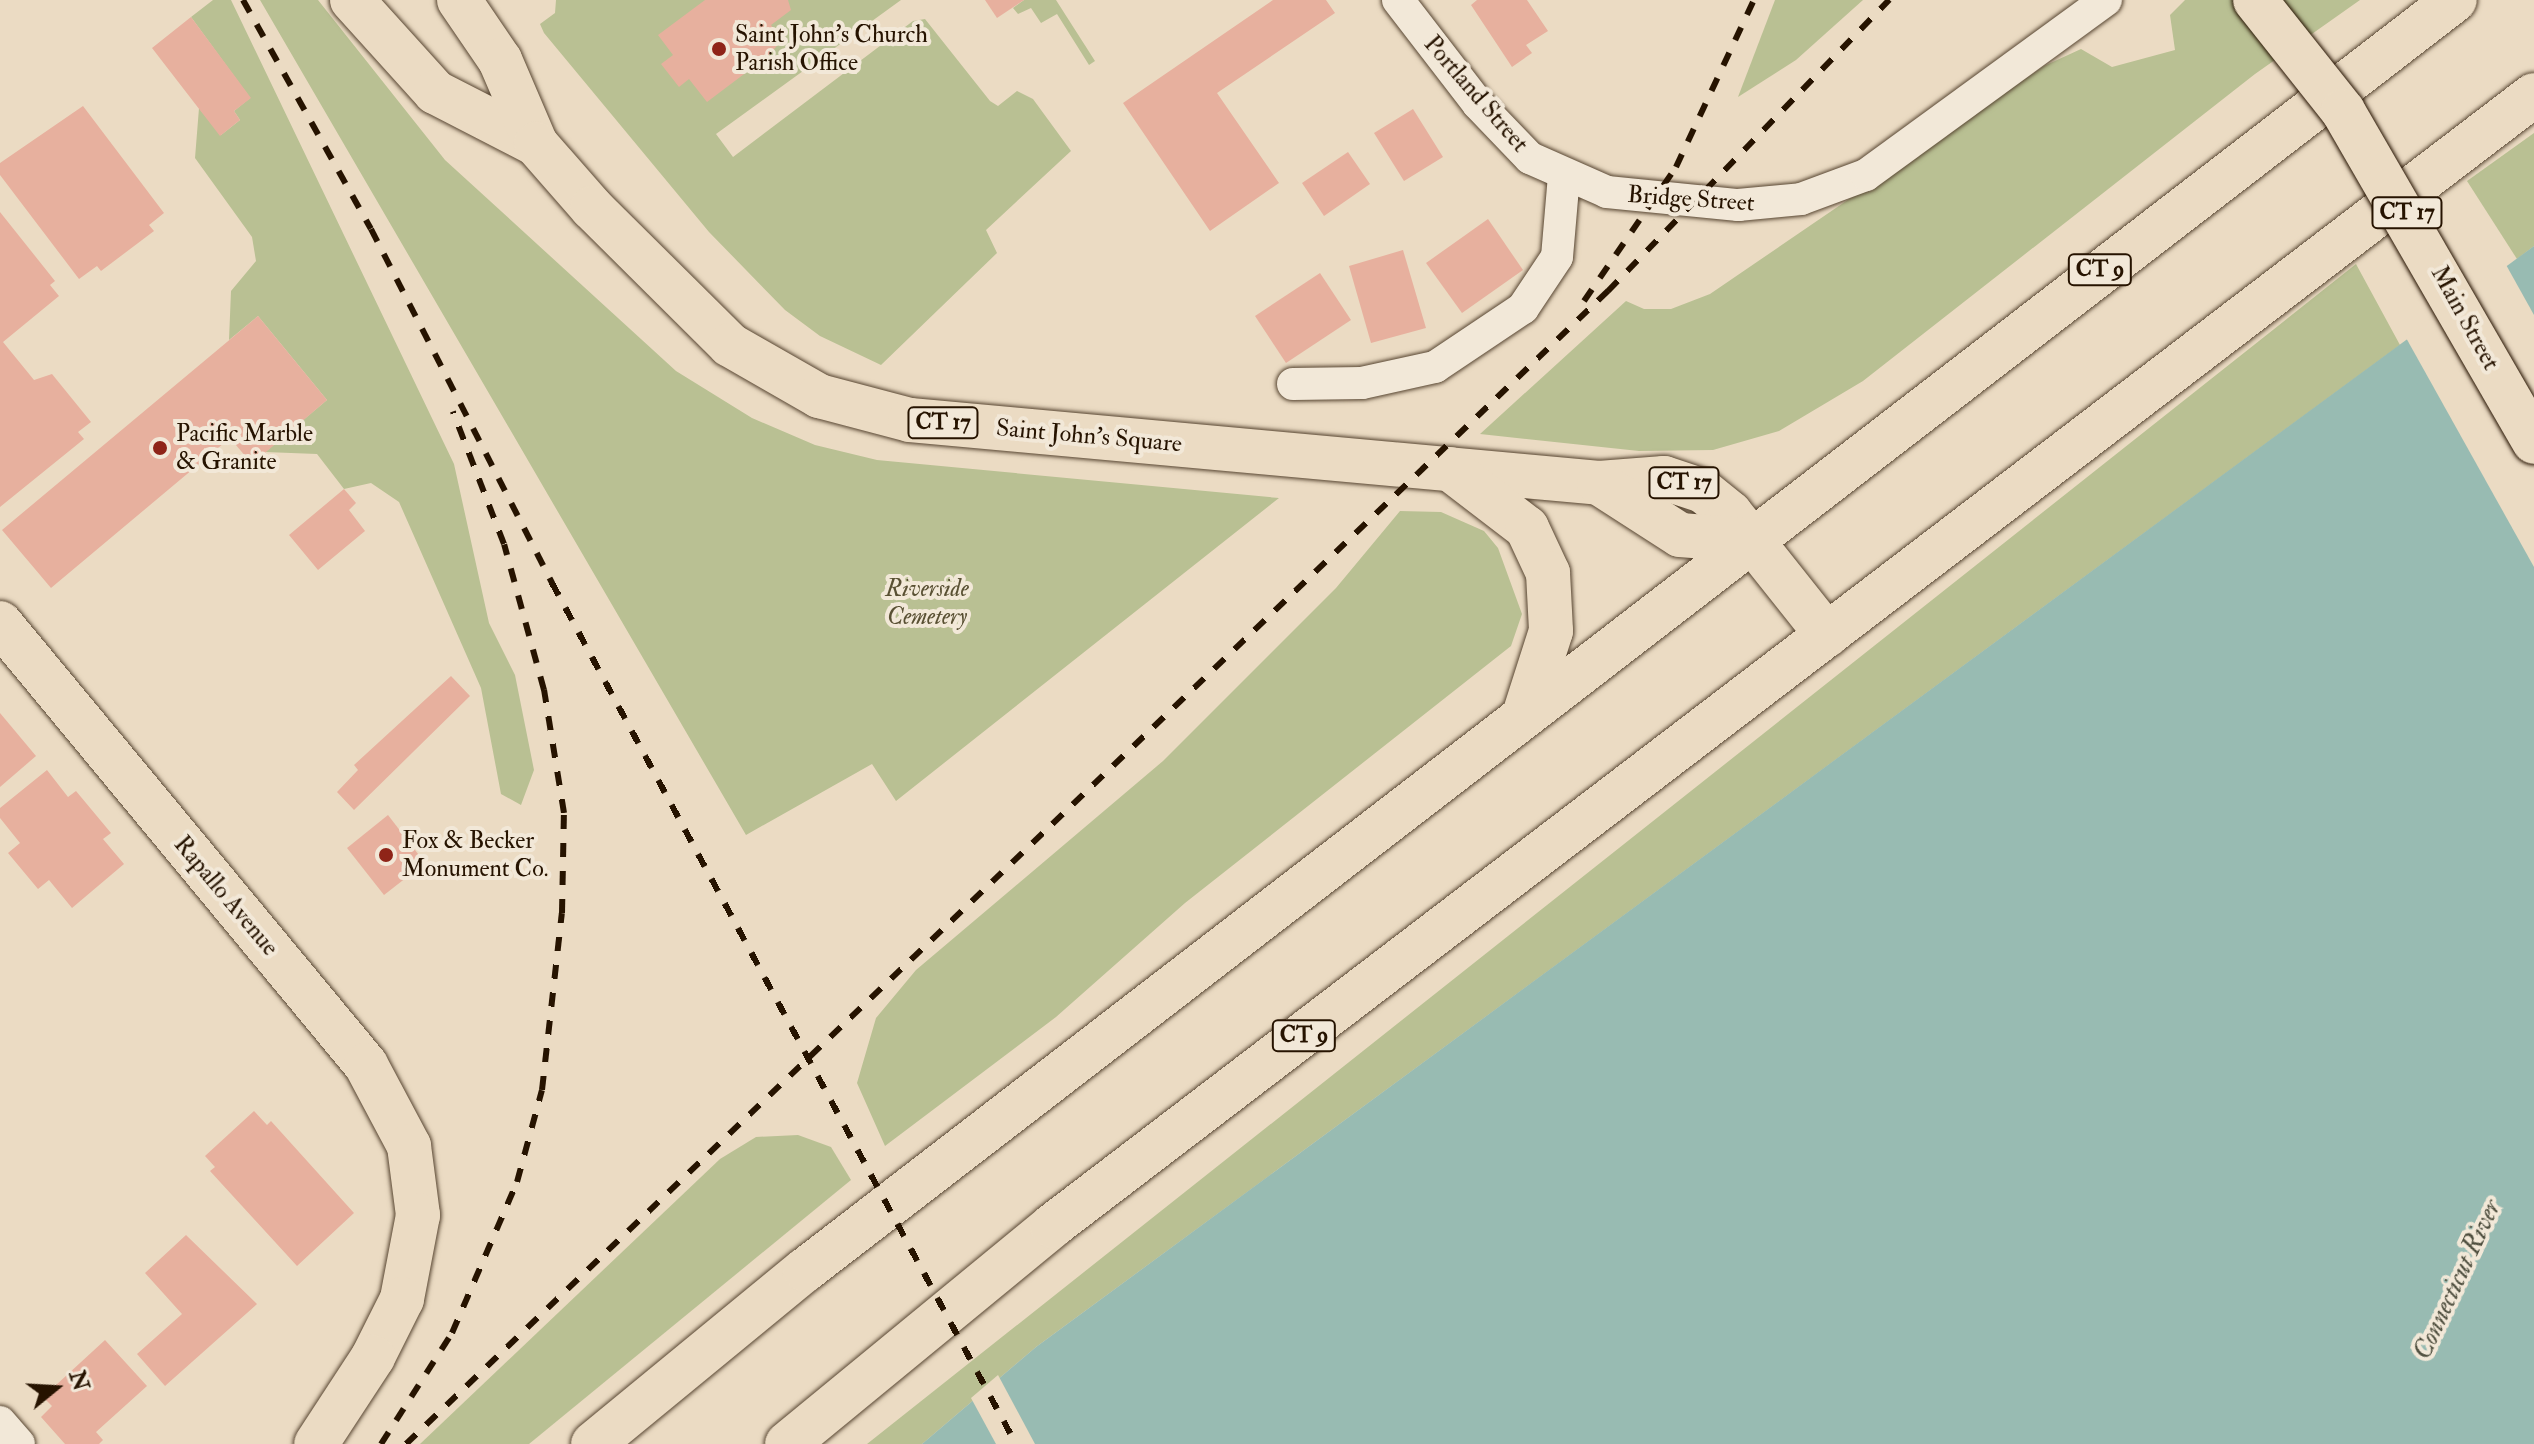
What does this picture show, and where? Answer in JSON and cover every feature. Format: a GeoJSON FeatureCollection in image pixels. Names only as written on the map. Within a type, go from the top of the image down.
{"type":"FeatureCollection","features":[{"type":"Feature","properties":{"kind":"main road","name":"Saint John's Square"},"geometry":{"type":"LineString","coordinates":[[352,0],[435,92],[536,144]]}},
{"type":"Feature","properties":{"kind":"main road","name":"Main Street"},"geometry":{"type":"LineString","coordinates":[[2255,0],[2351,124],[2534,442]]}},
{"type":"Feature","properties":{"kind":"main road","name":"CT 9"},"geometry":{"type":"LineString","coordinates":[[593,1444],[805,1270],[1746,540],[2455,0]]}},
{"type":"Feature","properties":{"kind":"main road","name":"Saint John's Square"},"geometry":{"type":"LineString","coordinates":[[464,1],[500,60],[536,144],[649,269],[730,345],[850,408],[910,420],[1599,483],[1680,535],[1746,540]]}},
{"type":"Feature","properties":{"kind":"main road","name":"CT 9"},"geometry":{"type":"LineString","coordinates":[[787,1444],[1052,1226],[2534,95]]}},
{"type":"Feature","properties":{"kind":"main road"},"geometry":{"type":"LineString","coordinates":[[1450,469],[1527,528],[1548,573],[1551,631],[1525,712]]}},
{"type":"Feature","properties":{"kind":"main road"},"geometry":{"type":"LineString","coordinates":[[1746,540],[1827,635]]}},
{"type":"Feature","properties":{"kind":"main road","name":"Rapallo Avenue"},"geometry":{"type":"LineString","coordinates":[[0,623],[366,1065],[409,1146],[418,1189],[416,1239],[402,1299],[373,1357],[316,1444]]}},
{"type":"Feature","properties":{"kind":"street","name":"Portland Street"},"geometry":{"type":"LineString","coordinates":[[1398,0],[1511,141],[1564,175]]}},
{"type":"Feature","properties":{"kind":"street","name":"Bridge Street"},"geometry":{"type":"LineString","coordinates":[[1564,175],[1634,197],[1738,205],[1831,191],[1900,156],[2106,0]]}},
{"type":"Feature","properties":{"kind":"street"},"geometry":{"type":"LineString","coordinates":[[1293,384],[1362,383],[1435,367],[1523,308],[1557,257],[1564,175]]}},
{"type":"Feature","properties":{"kind":"street"},"geometry":{"type":"LineString","coordinates":[[0,1422],[19,1444]]}},
{"type":"Feature","properties":{"kind":"green space"},"geometry":{"type":"Polygon","coordinates":[[[213,0],[231,0],[454,464],[489,623],[515,675],[534,770],[521,805],[501,794],[481,688],[399,502],[371,483],[344,489],[317,454],[265,452],[327,400],[258,316],[229,340],[231,291],[256,261],[252,237],[195,158],[199,108],[221,135],[240,120],[234,111],[250,98],[191,17],[213,0]]]}},
{"type":"Feature","properties":{"kind":"green space","name":"Riverside Cemetery"},"geometry":{"type":"Polygon","coordinates":[[[260,0],[318,0],[445,160],[676,371],[752,418],[815,445],[877,460],[1279,498],[896,801],[872,764],[746,835],[260,0]]]}},
{"type":"Feature","properties":{"kind":"green space"},"geometry":{"type":"Polygon","coordinates":[[[556,0],[901,0],[716,134],[733,157],[913,21],[925,19],[990,101],[998,106],[1017,91],[1033,99],[1071,151],[986,230],[997,253],[881,365],[820,336],[785,310],[709,232],[544,33],[540,24],[555,13],[556,0]]]}},
{"type":"Feature","properties":{"kind":"green space"},"geometry":{"type":"Polygon","coordinates":[[[1024,0],[1056,0],[1095,61],[1089,65],[1057,14],[1041,23],[1031,8],[1018,14],[1013,8],[1024,0]]]}},
{"type":"Feature","properties":{"kind":"green space"},"geometry":{"type":"Polygon","coordinates":[[[1775,0],[1863,0],[1796,60],[1738,97],[1775,0]]]}},
{"type":"Feature","properties":{"kind":"green space"},"geometry":{"type":"Polygon","coordinates":[[[2185,0],[2360,0],[2255,74],[1863,381],[1779,431],[1713,450],[1639,451],[1480,434],[1626,301],[1644,309],[1671,309],[1710,294],[2044,66],[2081,49],[2112,67],[2175,50],[2170,15],[2185,0]]]}},
{"type":"Feature","properties":{"kind":"green space"},"geometry":{"type":"Polygon","coordinates":[[[2534,133],[2534,246],[2517,259],[2467,181],[2534,133]]]}},
{"type":"Feature","properties":{"kind":"green space"},"geometry":{"type":"Polygon","coordinates":[[[2356,264],[2400,345],[1036,1347],[922,1444],[867,1444],[2356,264]]]}},
{"type":"Feature","properties":{"kind":"green space"},"geometry":{"type":"Polygon","coordinates":[[[1400,511],[1441,512],[1484,531],[1498,548],[1522,614],[1511,646],[1185,903],[1056,1017],[885,1146],[857,1083],[876,1018],[916,970],[1163,761],[1336,588],[1400,511]]]}},
{"type":"Feature","properties":{"kind":"green space"},"geometry":{"type":"Polygon","coordinates":[[[798,1135],[831,1147],[851,1180],[529,1444],[420,1444],[720,1159],[756,1137],[798,1135]]]}},
{"type":"Feature","properties":{"kind":"water","name":"Connecticut River"},"geometry":{"type":"Polygon","coordinates":[[[2534,246],[2534,1444],[922,1444],[1036,1347],[2534,246]]]}},
{"type":"Feature","properties":{"kind":"pier"},"geometry":{"type":"Polygon","coordinates":[[[2505,263],[2534,315],[2534,567],[2405,336],[2505,263]]]}},
{"type":"Feature","properties":{"kind":"pier"},"geometry":{"type":"Polygon","coordinates":[[[998,1375],[1035,1444],[996,1444],[971,1398],[998,1375]]]}},
{"type":"Feature","properties":{"kind":"building","name":"Saint John's Church Parish Office"},"geometry":{"type":"Polygon","coordinates":[[[705,0],[788,0],[791,10],[771,25],[782,40],[768,56],[707,102],[689,79],[679,87],[661,64],[673,55],[658,35],[705,0]]]}},
{"type":"Feature","properties":{"kind":"building"},"geometry":{"type":"Polygon","coordinates":[[[985,0],[1024,0],[997,18],[985,0]]]}},
{"type":"Feature","properties":{"kind":"building"},"geometry":{"type":"Polygon","coordinates":[[[1273,0],[1326,0],[1335,13],[1217,93],[1279,183],[1210,231],[1123,103],[1273,0]]]}},
{"type":"Feature","properties":{"kind":"building"},"geometry":{"type":"Polygon","coordinates":[[[1477,0],[1527,0],[1548,31],[1526,45],[1532,53],[1512,67],[1471,5],[1477,0]]]}},
{"type":"Feature","properties":{"kind":"building"},"geometry":{"type":"Polygon","coordinates":[[[191,17],[251,98],[234,111],[240,120],[220,136],[152,48],[191,17]]]}},
{"type":"Feature","properties":{"kind":"building"},"geometry":{"type":"Polygon","coordinates":[[[83,106],[164,213],[149,225],[154,231],[101,271],[97,266],[79,279],[0,175],[0,163],[83,106]]]}},
{"type":"Feature","properties":{"kind":"building"},"geometry":{"type":"Polygon","coordinates":[[[1413,109],[1443,157],[1404,181],[1374,133],[1413,109]]]}},
{"type":"Feature","properties":{"kind":"building"},"geometry":{"type":"Polygon","coordinates":[[[1348,152],[1370,184],[1324,216],[1302,183],[1348,152]]]}},
{"type":"Feature","properties":{"kind":"building"},"geometry":{"type":"Polygon","coordinates":[[[0,212],[55,281],[50,285],[59,296],[3,342],[34,380],[52,374],[91,422],[78,432],[84,439],[0,507],[0,212]]]}},
{"type":"Feature","properties":{"kind":"building"},"geometry":{"type":"Polygon","coordinates":[[[1488,219],[1523,270],[1462,313],[1426,263],[1488,219]]]}},
{"type":"Feature","properties":{"kind":"building"},"geometry":{"type":"Polygon","coordinates":[[[1403,250],[1426,328],[1371,343],[1349,266],[1403,250]]]}},
{"type":"Feature","properties":{"kind":"building"},"geometry":{"type":"Polygon","coordinates":[[[1320,273],[1351,320],[1286,363],[1255,316],[1320,273]]]}},
{"type":"Feature","properties":{"kind":"building","name":"Pacific Marble & Granite"},"geometry":{"type":"Polygon","coordinates":[[[258,316],[327,400],[252,464],[230,438],[51,588],[2,530],[258,316]]]}},
{"type":"Feature","properties":{"kind":"building"},"geometry":{"type":"Polygon","coordinates":[[[344,489],[356,503],[349,510],[365,531],[318,570],[289,535],[344,489]]]}},
{"type":"Feature","properties":{"kind":"building"},"geometry":{"type":"Polygon","coordinates":[[[451,676],[470,696],[354,810],[337,792],[358,770],[354,765],[451,676]]]}},
{"type":"Feature","properties":{"kind":"building"},"geometry":{"type":"Polygon","coordinates":[[[0,713],[36,756],[0,787],[0,713]]]}},
{"type":"Feature","properties":{"kind":"building"},"geometry":{"type":"Polygon","coordinates":[[[47,770],[68,797],[76,791],[111,833],[103,839],[124,864],[72,908],[49,880],[38,889],[8,853],[20,843],[0,818],[0,808],[47,770]]]}},
{"type":"Feature","properties":{"kind":"building","name":"Fox & Becker Monument Co."},"geometry":{"type":"Polygon","coordinates":[[[388,815],[425,863],[384,895],[347,848],[388,815]]]}},
{"type":"Feature","properties":{"kind":"building"},"geometry":{"type":"Polygon","coordinates":[[[254,1111],[267,1125],[271,1121],[354,1213],[297,1266],[210,1171],[215,1167],[205,1156],[254,1111]]]}},
{"type":"Feature","properties":{"kind":"building"},"geometry":{"type":"Polygon","coordinates":[[[186,1235],[257,1304],[165,1386],[137,1354],[182,1314],[145,1273],[186,1235]]]}},
{"type":"Feature","properties":{"kind":"building"},"geometry":{"type":"Polygon","coordinates":[[[105,1340],[147,1386],[96,1432],[103,1440],[99,1444],[65,1444],[41,1417],[52,1406],[43,1397],[105,1340]]]}},
{"type":"Feature","properties":{"kind":"railway"},"geometry":{"type":"LineString","coordinates":[[243,0],[371,229],[552,583],[1016,1444]]}},
{"type":"Feature","properties":{"kind":"railway"},"geometry":{"type":"LineString","coordinates":[[1584,301],[1676,167],[1754,0]]}},
{"type":"Feature","properties":{"kind":"railway"},"geometry":{"type":"LineString","coordinates":[[406,1444],[1608,291],[1889,0]]}},
{"type":"Feature","properties":{"kind":"railway"},"geometry":{"type":"LineString","coordinates":[[381,1444],[452,1333],[517,1182],[542,1090],[562,913],[564,813],[544,690],[504,544],[453,412]]}},
{"type":"Feature","properties":{"kind":"place","name":"Saint John's Church Parish Office"},"geometry":{"type":"Point","coordinates":[719,49]}},
{"type":"Feature","properties":{"kind":"place","name":"Pacific Marble & Granite"},"geometry":{"type":"Point","coordinates":[160,448]}},
{"type":"Feature","properties":{"kind":"place","name":"Fox & Becker Monument Co."},"geometry":{"type":"Point","coordinates":[386,855]}}]}
